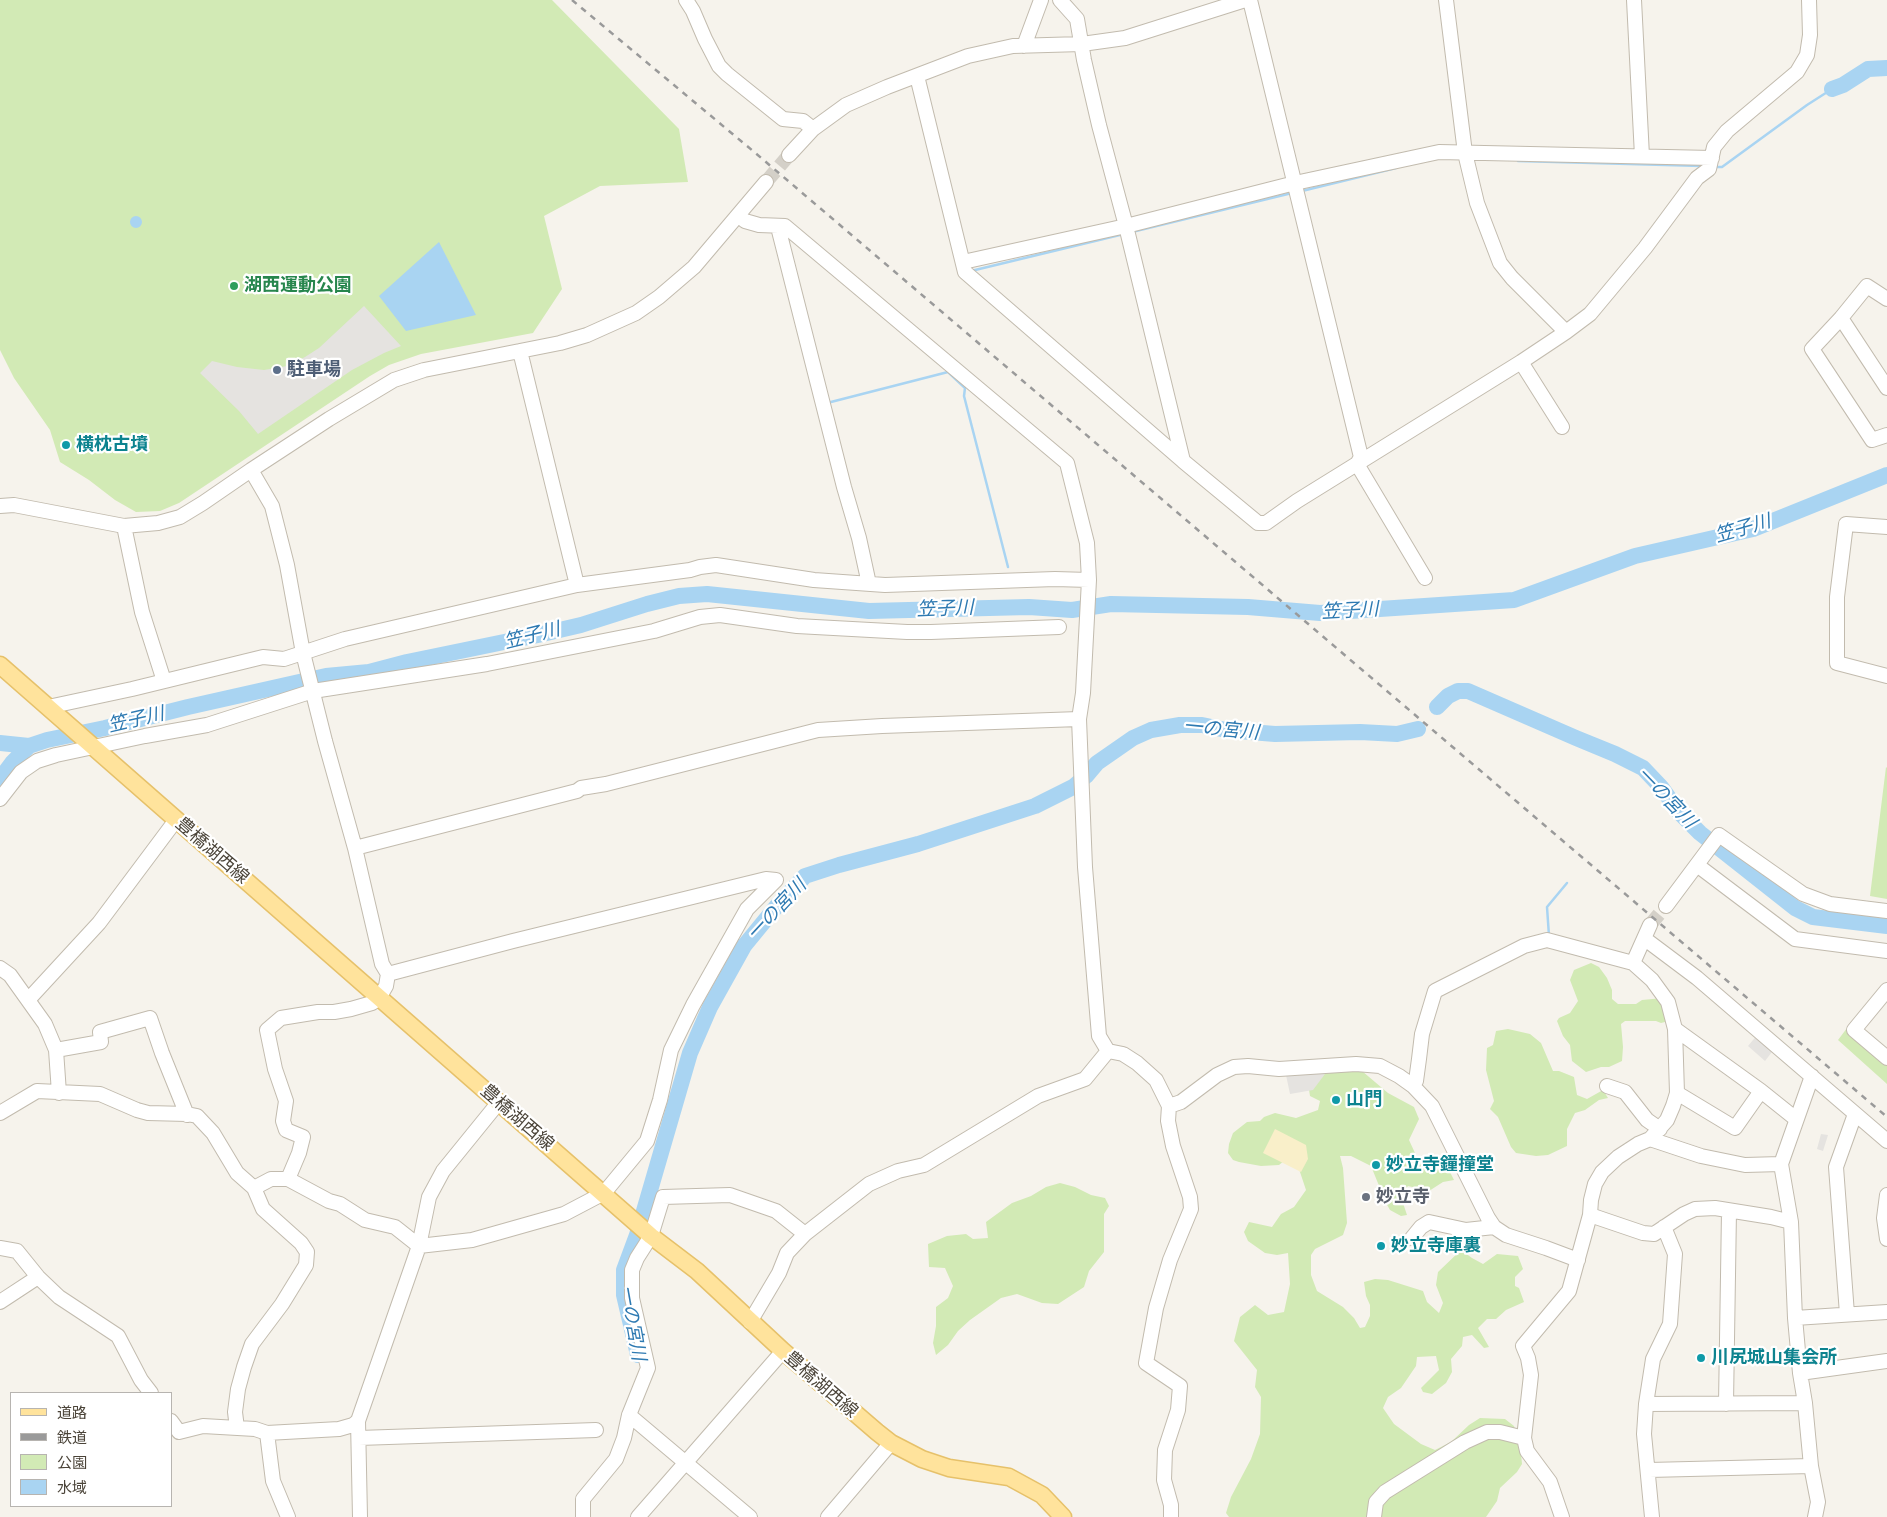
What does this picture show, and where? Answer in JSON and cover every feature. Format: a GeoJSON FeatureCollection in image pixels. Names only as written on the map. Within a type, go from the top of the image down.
{"type":"FeatureCollection","features":[{"type":"Feature","properties":{"kind":"main road","name":"豊橋湖西線"},"geometry":{"type":"LineString","coordinates":[[0,665],[651,1236],[698,1271],[750,1322],[877,1432],[891,1443],[922,1459],[949,1468],[1009,1478],[1042,1495],[1063,1517]]}},
{"type":"Feature","properties":{"kind":"street"},"geometry":{"type":"LineString","coordinates":[[686,0],[719,66],[783,119],[803,121],[813,129]]}},
{"type":"Feature","properties":{"kind":"street"},"geometry":{"type":"LineString","coordinates":[[1024,46],[1041,0]]}},
{"type":"Feature","properties":{"kind":"street"},"geometry":{"type":"LineString","coordinates":[[1060,0],[1077,19],[1099,125],[1126,226],[1183,461]]}},
{"type":"Feature","properties":{"kind":"street"},"geometry":{"type":"LineString","coordinates":[[789,155],[813,129],[846,106],[887,87],[968,56],[1014,46],[1082,44],[1125,38],[1245,0]]}},
{"type":"Feature","properties":{"kind":"street"},"geometry":{"type":"LineString","coordinates":[[1250,0],[1361,457],[1357,464]]}},
{"type":"Feature","properties":{"kind":"street"},"geometry":{"type":"LineString","coordinates":[[1446,0],[1465,153],[1477,203],[1500,263],[1512,278],[1566,332]]}},
{"type":"Feature","properties":{"kind":"street"},"geometry":{"type":"LineString","coordinates":[[1634,0],[1642,156]]}},
{"type":"Feature","properties":{"kind":"street"},"geometry":{"type":"LineString","coordinates":[[917,76],[965,272],[1183,461],[1258,523],[1266,523],[1297,501],[1521,362],[1590,314],[1645,248],[1697,178],[1711,163],[1714,147],[1727,131],[1796,72],[1807,55],[1810,35],[1809,0]]}},
{"type":"Feature","properties":{"kind":"street"},"geometry":{"type":"LineString","coordinates":[[963,262],[1126,226],[1295,182],[1439,152],[1642,156],[1711,163]]}},
{"type":"Feature","properties":{"kind":"street"},"geometry":{"type":"LineString","coordinates":[[0,506],[14,505],[124,526],[158,523],[180,517],[203,504],[343,410],[394,380],[424,370],[544,347],[587,335],[636,313],[659,297],[694,267],[766,182]]}},
{"type":"Feature","properties":{"kind":"street"},"geometry":{"type":"LineString","coordinates":[[738,215],[745,221],[759,225],[785,226],[1067,464],[1087,543],[1089,580],[1083,693],[1079,719],[1085,868],[1099,1036],[1108,1051],[1123,1054],[1137,1063],[1156,1080],[1169,1106],[1168,1121],[1173,1146],[1190,1197],[1190,1209],[1170,1260],[1156,1308],[1146,1362],[1180,1386],[1178,1410],[1165,1450],[1164,1480],[1172,1517]]}},
{"type":"Feature","properties":{"kind":"street"},"geometry":{"type":"LineString","coordinates":[[778,227],[844,488],[859,538],[869,584]]}},
{"type":"Feature","properties":{"kind":"street"},"geometry":{"type":"LineString","coordinates":[[1885,300],[1867,286],[1812,349],[1872,440],[1887,435]]}},
{"type":"Feature","properties":{"kind":"street"},"geometry":{"type":"LineString","coordinates":[[1841,318],[1887,388]]}},
{"type":"Feature","properties":{"kind":"street"},"geometry":{"type":"LineString","coordinates":[[520,351],[577,585]]}},
{"type":"Feature","properties":{"kind":"street"},"geometry":{"type":"LineString","coordinates":[[1521,362],[1562,428]]}},
{"type":"Feature","properties":{"kind":"street"},"geometry":{"type":"LineString","coordinates":[[1357,464],[1425,578]]}},
{"type":"Feature","properties":{"kind":"street"},"geometry":{"type":"LineString","coordinates":[[251,470],[272,506],[304,656],[325,741],[355,848],[382,964],[388,974],[386,986],[379,998],[372,1003],[334,1012],[318,1012],[281,1018],[267,1030],[275,1069],[286,1101],[283,1121],[286,1130],[303,1137],[299,1153],[288,1179]]}},
{"type":"Feature","properties":{"kind":"street"},"geometry":{"type":"LineString","coordinates":[[1887,526],[1846,524],[1837,597],[1837,663],[1887,675]]}},
{"type":"Feature","properties":{"kind":"street"},"geometry":{"type":"LineString","coordinates":[[124,526],[142,612],[164,681]]}},
{"type":"Feature","properties":{"kind":"street"},"geometry":{"type":"LineString","coordinates":[[52,710],[263,657],[284,659],[304,656],[345,639],[577,585],[716,565],[814,580],[869,584],[1055,579],[1089,580]]}},
{"type":"Feature","properties":{"kind":"street"},"geometry":{"type":"LineString","coordinates":[[0,799],[21,772],[37,761],[91,744],[207,725],[313,691],[487,664],[654,631],[700,617],[720,615],[797,626],[907,632],[1059,627]]}},
{"type":"Feature","properties":{"kind":"street"},"geometry":{"type":"LineString","coordinates":[[355,848],[577,791],[581,788],[606,784],[818,730],[1079,719]]}},
{"type":"Feature","properties":{"kind":"street"},"geometry":{"type":"LineString","coordinates":[[28,1000],[99,923],[176,820]]}},
{"type":"Feature","properties":{"kind":"street"},"geometry":{"type":"LineString","coordinates":[[1666,906],[1719,835],[1803,894],[1830,904],[1887,911]]}},
{"type":"Feature","properties":{"kind":"street"},"geometry":{"type":"LineString","coordinates":[[1697,865],[1795,939],[1887,951]]}},
{"type":"Feature","properties":{"kind":"street"},"geometry":{"type":"LineString","coordinates":[[254,1188],[271,1179],[288,1179],[329,1201],[340,1204],[365,1220],[395,1227],[419,1246],[472,1240],[564,1214],[604,1193],[647,1141],[660,1100],[671,1050],[693,1005],[748,909],[776,880],[766,879],[512,941],[388,974]]}},
{"type":"Feature","properties":{"kind":"street"},"geometry":{"type":"LineString","coordinates":[[1632,963],[1650,925]]}},
{"type":"Feature","properties":{"kind":"street"},"geometry":{"type":"LineString","coordinates":[[1645,939],[1697,978],[1887,1141]]}},
{"type":"Feature","properties":{"kind":"street"},"geometry":{"type":"LineString","coordinates":[[1413,1086],[1416,1081],[1422,1034],[1435,991],[1515,950],[1535,942],[1547,940],[1632,963],[1652,980],[1668,1002],[1675,1029],[1678,1093],[1667,1120],[1650,1139],[1638,1144],[1618,1157],[1602,1172],[1593,1192],[1590,1216],[1569,1292],[1523,1346],[1528,1358],[1531,1375],[1524,1438],[1527,1451],[1550,1482],[1562,1517]]}},
{"type":"Feature","properties":{"kind":"street"},"geometry":{"type":"LineString","coordinates":[[0,968],[10,975],[45,1024],[56,1050],[59,1093]]}},
{"type":"Feature","properties":{"kind":"street"},"geometry":{"type":"LineString","coordinates":[[1887,990],[1854,1030],[1887,1058]]}},
{"type":"Feature","properties":{"kind":"street"},"geometry":{"type":"LineString","coordinates":[[56,1050],[101,1042],[100,1032],[150,1018],[187,1115]]}},
{"type":"Feature","properties":{"kind":"street"},"geometry":{"type":"LineString","coordinates":[[1675,1029],[1761,1091],[1796,1119]]}},
{"type":"Feature","properties":{"kind":"street"},"geometry":{"type":"LineString","coordinates":[[750,1322],[779,1273],[787,1253],[805,1234],[869,1184],[898,1171],[924,1165],[1038,1096],[1084,1079],[1108,1051]]}},
{"type":"Feature","properties":{"kind":"street"},"geometry":{"type":"LineString","coordinates":[[1169,1106],[1181,1102],[1216,1075],[1234,1067],[1248,1066],[1279,1070],[1369,1064],[1380,1066],[1413,1086],[1432,1106],[1494,1227],[1506,1235],[1578,1260]]}},
{"type":"Feature","properties":{"kind":"street"},"geometry":{"type":"LineString","coordinates":[[1812,1076],[1781,1164],[1790,1222],[1795,1318],[1810,1466],[1818,1502],[1815,1517]]}},
{"type":"Feature","properties":{"kind":"street"},"geometry":{"type":"LineString","coordinates":[[1607,1086],[1625,1092],[1647,1120],[1660,1129]]}},
{"type":"Feature","properties":{"kind":"street"},"geometry":{"type":"LineString","coordinates":[[0,1113],[37,1091],[100,1094],[148,1113],[197,1116],[213,1133],[237,1173],[254,1188],[263,1209],[302,1244],[307,1252],[306,1265],[282,1304],[252,1344],[238,1389],[235,1412],[238,1428]]}},
{"type":"Feature","properties":{"kind":"street"},"geometry":{"type":"LineString","coordinates":[[1678,1093],[1735,1128],[1761,1091]]}},
{"type":"Feature","properties":{"kind":"street"},"geometry":{"type":"LineString","coordinates":[[360,1517],[358,1421],[419,1246],[430,1197],[443,1171],[499,1102]]}},
{"type":"Feature","properties":{"kind":"street"},"geometry":{"type":"LineString","coordinates":[[1846,1314],[1836,1167],[1855,1114]]}},
{"type":"Feature","properties":{"kind":"street"},"geometry":{"type":"LineString","coordinates":[[1650,1139],[1700,1156],[1745,1165],[1781,1164]]}},
{"type":"Feature","properties":{"kind":"street"},"geometry":{"type":"LineString","coordinates":[[584,1517],[584,1500],[616,1459],[624,1438],[629,1415],[648,1368],[632,1298],[632,1270],[636,1258],[651,1236],[663,1197],[730,1195],[776,1211],[805,1234]]}},
{"type":"Feature","properties":{"kind":"street"},"geometry":{"type":"LineString","coordinates":[[1887,1195],[1884,1218],[1887,1239]]}},
{"type":"Feature","properties":{"kind":"street"},"geometry":{"type":"LineString","coordinates":[[1590,1216],[1643,1233],[1654,1234],[1684,1214],[1695,1210],[1715,1208],[1790,1222]]}},
{"type":"Feature","properties":{"kind":"street"},"geometry":{"type":"LineString","coordinates":[[1726,1404],[1729,1211]]}},
{"type":"Feature","properties":{"kind":"street"},"geometry":{"type":"LineString","coordinates":[[1412,1238],[1421,1227],[1429,1222],[1466,1230],[1494,1227]]}},
{"type":"Feature","properties":{"kind":"street"},"geometry":{"type":"LineString","coordinates":[[1652,1517],[1649,1470],[1644,1434],[1646,1404],[1653,1359],[1670,1324],[1674,1254],[1664,1227]]}},
{"type":"Feature","properties":{"kind":"street"},"geometry":{"type":"LineString","coordinates":[[0,1248],[17,1251],[38,1277],[59,1297],[118,1336],[141,1380],[150,1392]]}},
{"type":"Feature","properties":{"kind":"street"},"geometry":{"type":"LineString","coordinates":[[0,1302],[38,1277]]}},
{"type":"Feature","properties":{"kind":"street"},"geometry":{"type":"LineString","coordinates":[[1795,1318],[1887,1312]]}},
{"type":"Feature","properties":{"kind":"street"},"geometry":{"type":"LineString","coordinates":[[638,1517],[783,1351]]}},
{"type":"Feature","properties":{"kind":"street"},"geometry":{"type":"LineString","coordinates":[[1800,1373],[1887,1361]]}},
{"type":"Feature","properties":{"kind":"street"},"geometry":{"type":"LineString","coordinates":[[1646,1404],[1805,1403]]}},
{"type":"Feature","properties":{"kind":"street"},"geometry":{"type":"LineString","coordinates":[[629,1415],[750,1517]]}},
{"type":"Feature","properties":{"kind":"street"},"geometry":{"type":"LineString","coordinates":[[172,1422],[179,1432],[203,1426],[255,1429],[267,1433],[339,1429],[353,1425],[358,1421]]}},
{"type":"Feature","properties":{"kind":"street"},"geometry":{"type":"LineString","coordinates":[[359,1438],[596,1430]]}},
{"type":"Feature","properties":{"kind":"street"},"geometry":{"type":"LineString","coordinates":[[1374,1517],[1376,1502],[1385,1492],[1465,1442],[1487,1432],[1500,1432],[1524,1438]]}},
{"type":"Feature","properties":{"kind":"street"},"geometry":{"type":"LineString","coordinates":[[267,1433],[273,1481],[288,1517]]}},
{"type":"Feature","properties":{"kind":"street"},"geometry":{"type":"LineString","coordinates":[[828,1517],[891,1443]]}},
{"type":"Feature","properties":{"kind":"street"},"geometry":{"type":"LineString","coordinates":[[1649,1470],[1810,1466]]}},
{"type":"Feature","properties":{"kind":"green space","name":"湖西運動公園"},"geometry":{"type":"Polygon","coordinates":[[[0,0],[552,0],[679,129],[688,182],[600,186],[544,216],[562,289],[533,333],[421,354],[389,365],[179,503],[160,511],[136,512],[115,500],[89,480],[60,462],[50,430],[14,378],[0,350],[0,0]]]}},
{"type":"Feature","properties":{"kind":"green space"},"geometry":{"type":"Polygon","coordinates":[[[1887,768],[1887,899],[1870,896],[1887,768]]]}},
{"type":"Feature","properties":{"kind":"green space"},"geometry":{"type":"Polygon","coordinates":[[[1591,963],[1599,967],[1607,978],[1612,990],[1612,999],[1618,1004],[1636,1004],[1642,1000],[1663,998],[1669,1021],[1661,1023],[1656,1021],[1625,1021],[1621,1024],[1622,1061],[1609,1067],[1601,1067],[1586,1072],[1572,1061],[1570,1045],[1563,1036],[1557,1021],[1559,1018],[1570,1013],[1578,1001],[1570,980],[1574,970],[1591,963]]]}},
{"type":"Feature","properties":{"kind":"green space"},"geometry":{"type":"Polygon","coordinates":[[[1847,1028],[1887,1062],[1887,1084],[1838,1040],[1847,1028]]]}},
{"type":"Feature","properties":{"kind":"green space"},"geometry":{"type":"Polygon","coordinates":[[[1508,1029],[1530,1034],[1541,1043],[1553,1071],[1559,1071],[1574,1077],[1577,1095],[1587,1099],[1603,1090],[1608,1098],[1599,1100],[1585,1110],[1575,1113],[1567,1129],[1567,1146],[1548,1155],[1536,1156],[1516,1153],[1511,1147],[1498,1117],[1490,1109],[1494,1101],[1486,1070],[1487,1048],[1493,1045],[1496,1031],[1508,1029]]]}},
{"type":"Feature","properties":{"kind":"green space"},"geometry":{"type":"Polygon","coordinates":[[[1331,1070],[1362,1071],[1388,1093],[1414,1107],[1419,1119],[1409,1140],[1421,1166],[1450,1172],[1454,1180],[1443,1182],[1429,1191],[1408,1186],[1404,1191],[1402,1200],[1407,1215],[1401,1216],[1390,1210],[1371,1166],[1351,1156],[1340,1156],[1343,1168],[1347,1223],[1343,1235],[1315,1249],[1311,1255],[1311,1275],[1317,1291],[1343,1307],[1354,1318],[1360,1328],[1365,1327],[1370,1316],[1370,1305],[1366,1296],[1364,1282],[1375,1279],[1388,1280],[1423,1291],[1427,1302],[1439,1313],[1443,1303],[1436,1285],[1438,1272],[1461,1250],[1483,1264],[1497,1254],[1518,1256],[1523,1269],[1515,1277],[1515,1286],[1519,1288],[1524,1302],[1506,1310],[1496,1319],[1487,1319],[1478,1328],[1489,1347],[1484,1348],[1472,1335],[1463,1337],[1462,1346],[1451,1359],[1452,1372],[1446,1383],[1432,1394],[1423,1392],[1421,1388],[1439,1370],[1436,1356],[1417,1357],[1416,1366],[1401,1388],[1388,1397],[1383,1408],[1394,1424],[1421,1444],[1435,1450],[1451,1442],[1469,1425],[1480,1418],[1505,1419],[1514,1426],[1520,1443],[1522,1464],[1517,1472],[1500,1488],[1497,1501],[1486,1517],[1229,1517],[1226,1513],[1231,1497],[1251,1459],[1260,1434],[1261,1397],[1255,1387],[1257,1370],[1234,1341],[1240,1317],[1255,1305],[1268,1315],[1284,1312],[1290,1284],[1288,1253],[1277,1255],[1265,1253],[1248,1241],[1244,1232],[1249,1222],[1272,1227],[1281,1214],[1294,1207],[1306,1190],[1297,1163],[1290,1156],[1279,1165],[1261,1166],[1239,1162],[1233,1160],[1228,1153],[1229,1144],[1233,1133],[1247,1122],[1260,1121],[1264,1117],[1275,1113],[1296,1118],[1318,1110],[1320,1101],[1310,1096],[1307,1077],[1331,1070]]]}},
{"type":"Feature","properties":{"kind":"green space"},"geometry":{"type":"Polygon","coordinates":[[[1060,1183],[1075,1187],[1091,1195],[1105,1198],[1109,1206],[1104,1214],[1104,1252],[1089,1271],[1084,1287],[1058,1304],[1042,1303],[1017,1294],[1001,1298],[970,1320],[958,1331],[948,1345],[936,1355],[933,1343],[936,1326],[936,1307],[948,1298],[953,1286],[945,1268],[929,1267],[928,1244],[947,1236],[966,1234],[973,1239],[988,1238],[986,1222],[1012,1203],[1031,1196],[1046,1187],[1060,1183]]]}},
{"type":"Feature","properties":{"kind":"sand"},"geometry":{"type":"Polygon","coordinates":[[[1275,1129],[1306,1145],[1308,1159],[1301,1172],[1263,1153],[1275,1129]]]}},
{"type":"Feature","properties":{"kind":"shaded area","name":"駐車場"},"geometry":{"type":"Polygon","coordinates":[[[364,306],[401,346],[352,370],[258,434],[239,411],[200,373],[212,361],[237,367],[264,370],[287,366],[319,348],[364,306]]]}},
{"type":"Feature","properties":{"kind":"shaded area"},"geometry":{"type":"Polygon","coordinates":[[[1758,1034],[1775,1048],[1765,1061],[1748,1046],[1758,1034]]]}},
{"type":"Feature","properties":{"kind":"shaded area"},"geometry":{"type":"Polygon","coordinates":[[[1328,1070],[1313,1090],[1290,1094],[1286,1075],[1328,1070]]]}},
{"type":"Feature","properties":{"kind":"shaded area"},"geometry":{"type":"Polygon","coordinates":[[[1821,1134],[1828,1135],[1823,1151],[1817,1149],[1821,1134]]]}},
{"type":"Feature","properties":{"kind":"water"},"geometry":{"type":"Polygon","coordinates":[[[134,216],[138,216],[142,222],[138,228],[134,228],[130,224],[130,220],[134,216]]]}},
{"type":"Feature","properties":{"kind":"water"},"geometry":{"type":"Polygon","coordinates":[[[439,242],[476,315],[406,331],[379,296],[439,242]]]}},
{"type":"Feature","properties":{"kind":"waterway"},"geometry":{"type":"LineString","coordinates":[[1832,89],[1843,85],[1868,69],[1887,68]]}},
{"type":"Feature","properties":{"kind":"waterway"},"geometry":{"type":"LineString","coordinates":[[1715,167],[1722,167],[1832,89]]}},
{"type":"Feature","properties":{"kind":"waterway"},"geometry":{"type":"LineString","coordinates":[[1518,161],[1702,166]]}},
{"type":"Feature","properties":{"kind":"waterway"},"geometry":{"type":"LineString","coordinates":[[1302,191],[1396,168]]}},
{"type":"Feature","properties":{"kind":"waterway"},"geometry":{"type":"LineString","coordinates":[[1132,232],[1292,193]]}},
{"type":"Feature","properties":{"kind":"waterway"},"geometry":{"type":"LineString","coordinates":[[971,271],[1124,234]]}},
{"type":"Feature","properties":{"kind":"waterway"},"geometry":{"type":"LineString","coordinates":[[827,403],[948,372],[965,388],[964,396],[1008,567]]}},
{"type":"Feature","properties":{"kind":"waterway","name":"笠子川"},"geometry":{"type":"LineString","coordinates":[[0,743],[29,746],[47,740],[326,676],[369,672],[407,662],[538,635],[581,625],[679,596],[707,594],[869,611],[1029,607],[1072,610],[1111,604],[1248,607],[1320,613],[1514,600],[1635,556],[1753,529],[1887,475]]}},
{"type":"Feature","properties":{"kind":"waterway","name":"一の宮川"},"geometry":{"type":"LineString","coordinates":[[1437,707],[1448,696],[1458,691],[1468,691],[1615,754],[1643,768],[1661,787],[1679,812],[1700,833],[1795,908],[1813,917],[1887,926]]}},
{"type":"Feature","properties":{"kind":"waterway","name":"一の宮川"},"geometry":{"type":"LineString","coordinates":[[638,1355],[624,1295],[624,1270],[637,1235],[690,1053],[710,1007],[744,946],[805,876],[918,844],[1035,806],[1073,787],[1097,763],[1133,738],[1151,730],[1180,725],[1202,725],[1226,730],[1275,734],[1360,732],[1397,734],[1418,729]]}},
{"type":"Feature","properties":{"kind":"waterway"},"geometry":{"type":"LineString","coordinates":[[0,779],[12,763],[29,746]]}},
{"type":"Feature","properties":{"kind":"waterway"},"geometry":{"type":"LineString","coordinates":[[1549,936],[1547,907],[1567,883]]}},
{"type":"Feature","properties":{"kind":"tunnel"},"geometry":{"type":"LineString","coordinates":[[766,182],[789,155]]}},
{"type":"Feature","properties":{"kind":"tunnel"},"geometry":{"type":"LineString","coordinates":[[1650,925],[1666,906]]}},
{"type":"Feature","properties":{"kind":"railway"},"geometry":{"type":"LineString","coordinates":[[572,0],[753,151],[1887,1117]]}},
{"type":"Feature","properties":{"kind":"place","name":"湖西運動公園"},"geometry":{"type":"Point","coordinates":[234,286]}},
{"type":"Feature","properties":{"kind":"place","name":"駐車場"},"geometry":{"type":"Point","coordinates":[277,370]}},
{"type":"Feature","properties":{"kind":"place","name":"横枕古墳"},"geometry":{"type":"Point","coordinates":[66,445]}},
{"type":"Feature","properties":{"kind":"place","name":"山門"},"geometry":{"type":"Point","coordinates":[1336,1100]}},
{"type":"Feature","properties":{"kind":"place","name":"妙立寺鐘撞堂"},"geometry":{"type":"Point","coordinates":[1376,1165]}},
{"type":"Feature","properties":{"kind":"place","name":"妙立寺"},"geometry":{"type":"Point","coordinates":[1366,1197]}},
{"type":"Feature","properties":{"kind":"place","name":"妙立寺庫裏"},"geometry":{"type":"Point","coordinates":[1381,1246]}},
{"type":"Feature","properties":{"kind":"place","name":"川尻城山集会所"},"geometry":{"type":"Point","coordinates":[1701,1358]}}]}
